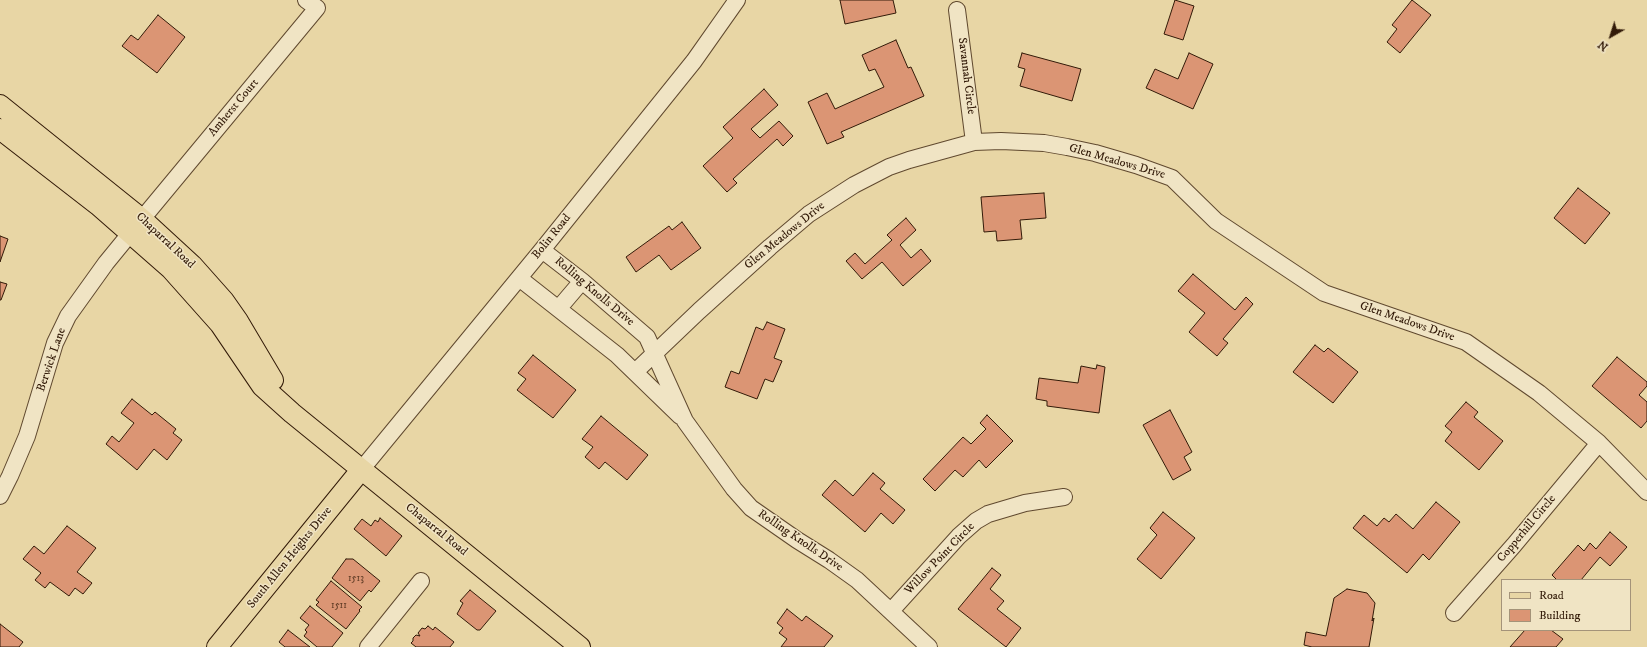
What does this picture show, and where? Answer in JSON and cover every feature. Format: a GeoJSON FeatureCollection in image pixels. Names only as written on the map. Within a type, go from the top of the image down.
{"type":"FeatureCollection","features":[{"type":"Feature","properties":{"kind":"main road","name":"Chaparral Road"},"geometry":{"type":"LineString","coordinates":[[0,105],[136,226],[171,269],[220,324],[262,386],[361,470],[580,647]]}},
{"type":"Feature","properties":{"kind":"main road","name":"Chaparral Road"},"geometry":{"type":"LineString","coordinates":[[0,129],[98,206],[136,226]]}},
{"type":"Feature","properties":{"kind":"main road","name":"South Allen Heights Drive"},"geometry":{"type":"LineString","coordinates":[[217,647],[361,470]]}},
{"type":"Feature","properties":{"kind":"street","name":"Amherst Court"},"geometry":{"type":"LineString","coordinates":[[136,226],[316,8],[306,0]]}},
{"type":"Feature","properties":{"kind":"street","name":"Bolin Road"},"geometry":{"type":"LineString","coordinates":[[361,470],[542,250],[694,61],[737,0]]}},
{"type":"Feature","properties":{"kind":"street","name":"Savannah Circle"},"geometry":{"type":"LineString","coordinates":[[957,10],[974,142]]}},
{"type":"Feature","properties":{"kind":"street","name":"Glen Meadows Drive"},"geometry":{"type":"LineString","coordinates":[[635,372],[770,247],[809,214],[854,185],[889,167],[974,142],[1044,143],[1067,147],[1136,165],[1172,178],[1216,221],[1324,293],[1466,342],[1539,393],[1599,443],[1647,492]]}},
{"type":"Feature","properties":{"kind":"street","name":"Berwick Lane"},"geometry":{"type":"LineString","coordinates":[[0,496],[27,436],[60,330],[81,297],[136,226]]}},
{"type":"Feature","properties":{"kind":"street","name":"Rolling Knolls Drive"},"geometry":{"type":"LineString","coordinates":[[542,250],[582,281],[647,337],[685,421],[734,489],[751,508],[857,580],[929,647]]}},
{"type":"Feature","properties":{"kind":"street","name":"Rolling Knolls Drive"},"geometry":{"type":"LineString","coordinates":[[519,278],[558,308],[635,372],[659,398],[685,421]]}},
{"type":"Feature","properties":{"kind":"street"},"geometry":{"type":"LineString","coordinates":[[558,308],[582,281]]}},
{"type":"Feature","properties":{"kind":"street","name":"Copperhill Circle"},"geometry":{"type":"LineString","coordinates":[[1454,614],[1599,443]]}},
{"type":"Feature","properties":{"kind":"street","name":"Willow Point Circle"},"geometry":{"type":"LineString","coordinates":[[891,611],[959,536],[988,514],[1025,503],[1064,497]]}},
{"type":"Feature","properties":{"kind":"street"},"geometry":{"type":"LineString","coordinates":[[368,647],[421,581]]}},
{"type":"Feature","properties":{"kind":"building"},"geometry":{"type":"Polygon","coordinates":[[[840,0],[893,0],[896,13],[845,24],[840,0]]]}},
{"type":"Feature","properties":{"kind":"building"},"geometry":{"type":"Polygon","coordinates":[[[1175,0],[1194,6],[1183,40],[1164,34],[1175,0]]]}},
{"type":"Feature","properties":{"kind":"building"},"geometry":{"type":"Polygon","coordinates":[[[1412,0],[1431,15],[1400,53],[1387,42],[1397,29],[1392,25],[1412,0]]]}},
{"type":"Feature","properties":{"kind":"building"},"geometry":{"type":"Polygon","coordinates":[[[158,15],[185,37],[157,73],[122,46],[131,35],[138,40],[158,15]]]}},
{"type":"Feature","properties":{"kind":"building"},"geometry":{"type":"Polygon","coordinates":[[[896,40],[908,68],[911,67],[924,96],[841,132],[844,137],[827,144],[808,102],[827,93],[835,109],[884,87],[875,69],[869,71],[862,55],[896,40]]]}},
{"type":"Feature","properties":{"kind":"building"},"geometry":{"type":"Polygon","coordinates":[[[1022,53],[1081,69],[1072,101],[1020,86],[1025,69],[1018,67],[1022,53]]]}},
{"type":"Feature","properties":{"kind":"building"},"geometry":{"type":"Polygon","coordinates":[[[1189,53],[1213,64],[1193,109],[1146,88],[1155,69],[1178,79],[1189,53]]]}},
{"type":"Feature","properties":{"kind":"building"},"geometry":{"type":"Polygon","coordinates":[[[764,89],[778,105],[751,129],[760,138],[779,121],[793,136],[783,146],[777,139],[733,179],[737,183],[727,192],[703,166],[733,138],[723,127],[764,89]]]}},
{"type":"Feature","properties":{"kind":"building"},"geometry":{"type":"Polygon","coordinates":[[[1578,188],[1610,213],[1585,244],[1554,218],[1578,188]]]}},
{"type":"Feature","properties":{"kind":"building"},"geometry":{"type":"Polygon","coordinates":[[[1044,193],[1046,218],[1020,220],[1022,239],[997,241],[996,231],[984,232],[981,197],[1044,193]]]}},
{"type":"Feature","properties":{"kind":"building"},"geometry":{"type":"Polygon","coordinates":[[[906,218],[916,230],[900,245],[911,258],[921,249],[931,261],[903,286],[882,262],[862,279],[846,261],[855,253],[865,264],[892,240],[887,235],[906,218]]]}},
{"type":"Feature","properties":{"kind":"building"},"geometry":{"type":"Polygon","coordinates":[[[682,222],[701,248],[671,270],[659,255],[636,272],[626,257],[669,226],[672,230],[682,222]]]}},
{"type":"Feature","properties":{"kind":"building"},"geometry":{"type":"Polygon","coordinates":[[[0,236],[8,239],[0,262],[0,236]]]}},
{"type":"Feature","properties":{"kind":"building"},"geometry":{"type":"Polygon","coordinates":[[[1193,274],[1235,310],[1246,297],[1253,304],[1223,339],[1228,343],[1217,356],[1189,332],[1205,313],[1178,291],[1193,274]]]}},
{"type":"Feature","properties":{"kind":"building"},"geometry":{"type":"Polygon","coordinates":[[[0,282],[7,284],[1,300],[0,300],[0,282]]]}},
{"type":"Feature","properties":{"kind":"building"},"geometry":{"type":"Polygon","coordinates":[[[767,322],[785,329],[774,358],[782,361],[773,382],[765,379],[757,399],[725,387],[731,371],[739,374],[756,327],[763,330],[767,322]]]}},
{"type":"Feature","properties":{"kind":"building"},"geometry":{"type":"Polygon","coordinates":[[[1315,345],[1324,352],[1328,348],[1358,372],[1333,403],[1293,372],[1315,345]]]}},
{"type":"Feature","properties":{"kind":"building"},"geometry":{"type":"Polygon","coordinates":[[[533,355],[576,390],[553,418],[517,390],[526,379],[518,373],[533,355]]]}},
{"type":"Feature","properties":{"kind":"building"},"geometry":{"type":"Polygon","coordinates":[[[1617,357],[1647,382],[1647,386],[1639,395],[1647,402],[1647,421],[1641,428],[1592,386],[1617,357]]]}},
{"type":"Feature","properties":{"kind":"building"},"geometry":{"type":"Polygon","coordinates":[[[1097,365],[1105,367],[1099,413],[1047,406],[1047,401],[1036,399],[1039,378],[1078,383],[1081,366],[1096,369],[1097,365]]]}},
{"type":"Feature","properties":{"kind":"building"},"geometry":{"type":"Polygon","coordinates":[[[132,399],[152,415],[155,412],[176,429],[173,433],[182,440],[167,460],[154,449],[137,470],[106,444],[112,436],[119,442],[134,423],[121,413],[132,399]]]}},
{"type":"Feature","properties":{"kind":"building"},"geometry":{"type":"Polygon","coordinates":[[[1466,402],[1478,412],[1474,417],[1503,441],[1479,470],[1445,441],[1452,432],[1445,426],[1466,402]]]}},
{"type":"Feature","properties":{"kind":"building"},"geometry":{"type":"Polygon","coordinates":[[[1170,410],[1192,452],[1184,457],[1191,470],[1173,480],[1143,425],[1170,410]]]}},
{"type":"Feature","properties":{"kind":"building"},"geometry":{"type":"Polygon","coordinates":[[[987,415],[1013,441],[986,468],[979,460],[963,477],[955,470],[935,491],[923,479],[963,437],[971,444],[986,429],[980,423],[987,415]]]}},
{"type":"Feature","properties":{"kind":"building"},"geometry":{"type":"Polygon","coordinates":[[[601,416],[648,455],[627,480],[605,462],[599,469],[585,457],[593,447],[582,439],[601,416]]]}},
{"type":"Feature","properties":{"kind":"building"},"geometry":{"type":"Polygon","coordinates":[[[873,473],[885,483],[880,489],[905,510],[893,524],[881,513],[865,532],[822,495],[835,480],[853,496],[873,473]]]}},
{"type":"Feature","properties":{"kind":"building"},"geometry":{"type":"Polygon","coordinates":[[[1436,502],[1460,522],[1429,560],[1423,554],[1407,573],[1353,528],[1364,515],[1377,526],[1384,518],[1389,522],[1396,514],[1413,529],[1436,502]]]}},
{"type":"Feature","properties":{"kind":"building"},"geometry":{"type":"Polygon","coordinates":[[[1163,512],[1195,538],[1161,579],[1137,559],[1157,535],[1150,528],[1163,512]]]}},
{"type":"Feature","properties":{"kind":"building"},"geometry":{"type":"Polygon","coordinates":[[[380,518],[402,536],[386,556],[354,529],[362,519],[371,526],[375,520],[378,522],[380,518]]]}},
{"type":"Feature","properties":{"kind":"building"},"geometry":{"type":"Polygon","coordinates":[[[67,526],[96,548],[77,572],[92,583],[83,594],[75,588],[69,596],[50,582],[45,588],[35,580],[41,573],[23,559],[34,546],[44,554],[67,526]]]}},
{"type":"Feature","properties":{"kind":"building"},"geometry":{"type":"Polygon","coordinates":[[[1610,532],[1627,547],[1610,566],[1600,557],[1582,579],[1556,579],[1552,575],[1578,545],[1584,551],[1590,543],[1596,549],[1610,532]]]}},
{"type":"Feature","properties":{"kind":"building"},"geometry":{"type":"Polygon","coordinates":[[[346,559],[353,559],[380,581],[371,592],[369,590],[360,601],[332,578],[346,559]]]}},
{"type":"Feature","properties":{"kind":"building"},"geometry":{"type":"Polygon","coordinates":[[[992,568],[1001,575],[990,589],[1004,601],[997,609],[1021,628],[1006,647],[958,609],[992,568]]]}},
{"type":"Feature","properties":{"kind":"building"},"geometry":{"type":"Polygon","coordinates":[[[331,581],[362,607],[346,629],[316,605],[319,602],[316,600],[331,581]]]}},
{"type":"Feature","properties":{"kind":"building"},"geometry":{"type":"Polygon","coordinates":[[[1347,589],[1367,593],[1375,603],[1369,647],[1312,647],[1304,645],[1306,632],[1326,636],[1334,598],[1347,589]]]}},
{"type":"Feature","properties":{"kind":"building"},"geometry":{"type":"Polygon","coordinates":[[[470,590],[496,611],[480,630],[477,630],[457,614],[463,603],[460,601],[470,590]]]}},
{"type":"Feature","properties":{"kind":"building"},"geometry":{"type":"Polygon","coordinates":[[[310,606],[343,633],[332,647],[317,647],[304,636],[307,632],[305,630],[309,625],[300,618],[310,606]]]}},
{"type":"Feature","properties":{"kind":"building"},"geometry":{"type":"Polygon","coordinates":[[[787,609],[802,621],[806,616],[833,636],[824,647],[781,647],[787,639],[779,633],[783,628],[777,623],[787,609]]]}},
{"type":"Feature","properties":{"kind":"building"},"geometry":{"type":"Polygon","coordinates":[[[0,624],[23,642],[19,647],[0,647],[0,624]]]}},
{"type":"Feature","properties":{"kind":"building"},"geometry":{"type":"Polygon","coordinates":[[[428,626],[433,630],[435,627],[454,642],[450,647],[416,647],[411,643],[413,638],[416,635],[420,636],[418,633],[422,628],[425,629],[428,626]]]}},
{"type":"Feature","properties":{"kind":"building"},"geometry":{"type":"Polygon","coordinates":[[[288,630],[310,647],[285,647],[279,642],[288,630]]]}},
{"type":"Feature","properties":{"kind":"building"},"geometry":{"type":"Polygon","coordinates":[[[1524,631],[1552,631],[1563,639],[1556,647],[1510,647],[1524,631]]]}}]}
